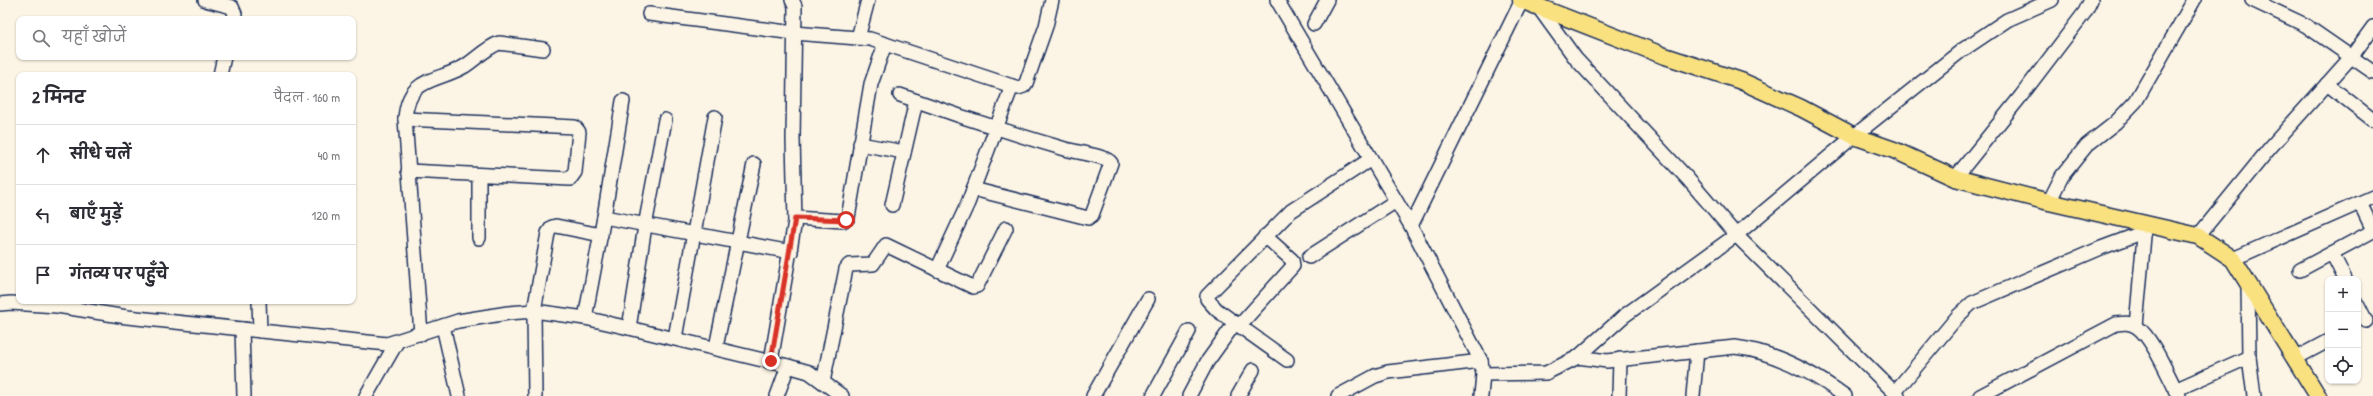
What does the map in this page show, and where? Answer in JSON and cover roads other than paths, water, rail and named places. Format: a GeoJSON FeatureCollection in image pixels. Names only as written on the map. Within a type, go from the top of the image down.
{"type":"FeatureCollection","features":[{"type":"Feature","properties":{"kind":"main road"},"geometry":{"type":"LineString","coordinates":[[1522,0],[1539,8],[1662,55],[1741,81],[1801,108],[1854,136],[1894,150],[1955,178],[2145,227],[2198,236],[2233,259],[2248,285],[2296,358],[2318,396]]}},
{"type":"Feature","properties":{"kind":"street"},"geometry":{"type":"LineString","coordinates":[[205,0],[232,7],[235,16]]}},
{"type":"Feature","properties":{"kind":"street"},"geometry":{"type":"LineString","coordinates":[[771,361],[791,252],[795,218],[793,139],[795,6],[792,0]]}},
{"type":"Feature","properties":{"kind":"street"},"geometry":{"type":"LineString","coordinates":[[858,38],[868,0]]}},
{"type":"Feature","properties":{"kind":"street"},"geometry":{"type":"LineString","coordinates":[[649,14],[794,33],[858,38],[885,44],[1022,88],[1026,83],[1046,26],[1052,0]]}},
{"type":"Feature","properties":{"kind":"street"},"geometry":{"type":"LineString","coordinates":[[1277,0],[1411,226],[1482,368],[1481,396]]}},
{"type":"Feature","properties":{"kind":"street"},"geometry":{"type":"LineString","coordinates":[[1314,24],[1327,0]]}},
{"type":"Feature","properties":{"kind":"street"},"geometry":{"type":"LineString","coordinates":[[1411,226],[1522,0]]}},
{"type":"Feature","properties":{"kind":"street"},"geometry":{"type":"LineString","coordinates":[[1338,396],[1375,376],[1388,372],[1482,368],[1546,373],[1578,356],[1624,316],[1736,235],[1854,136],[1961,51],[2007,20],[2052,0]]}},
{"type":"Feature","properties":{"kind":"street"},"geometry":{"type":"LineString","coordinates":[[1955,178],[2021,96],[2085,12],[2091,0]]}},
{"type":"Feature","properties":{"kind":"street"},"geometry":{"type":"LineString","coordinates":[[2049,202],[2062,176],[2087,145],[2115,123],[2136,101],[2194,0]]}},
{"type":"Feature","properties":{"kind":"street"},"geometry":{"type":"LineString","coordinates":[[2252,0],[2304,25],[2352,56],[2373,72]]}},
{"type":"Feature","properties":{"kind":"street"},"geometry":{"type":"LineString","coordinates":[[1539,8],[1576,59],[1687,178],[1736,235],[1896,394],[1958,316],[1972,303],[2101,248],[2145,227]]}},
{"type":"Feature","properties":{"kind":"street"},"geometry":{"type":"LineString","coordinates":[[2198,236],[2269,149],[2352,56],[2373,27]]}},
{"type":"Feature","properties":{"kind":"street"},"geometry":{"type":"LineString","coordinates":[[421,334],[404,119],[407,101],[420,84],[461,68],[495,44],[503,43],[543,49]]}},
{"type":"Feature","properties":{"kind":"street"},"geometry":{"type":"LineString","coordinates":[[795,218],[843,221],[848,218],[871,84],[885,44]]}},
{"type":"Feature","properties":{"kind":"street"},"geometry":{"type":"LineString","coordinates":[[221,72],[223,60]]}},
{"type":"Feature","properties":{"kind":"street"},"geometry":{"type":"LineString","coordinates":[[2327,84],[2373,120]]}},
{"type":"Feature","properties":{"kind":"street"},"geometry":{"type":"LineString","coordinates":[[937,270],[973,190],[1012,86]]}},
{"type":"Feature","properties":{"kind":"street"},"geometry":{"type":"LineString","coordinates":[[900,95],[996,129],[1076,152],[1107,159],[1111,163],[1111,167],[1092,215],[1088,218],[973,190]]}},
{"type":"Feature","properties":{"kind":"street"},"geometry":{"type":"LineString","coordinates":[[585,318],[601,235],[623,101]]}},
{"type":"Feature","properties":{"kind":"street"},"geometry":{"type":"LineString","coordinates":[[892,204],[916,101]]}},
{"type":"Feature","properties":{"kind":"street"},"geometry":{"type":"LineString","coordinates":[[676,338],[715,117]]}},
{"type":"Feature","properties":{"kind":"street"},"geometry":{"type":"LineString","coordinates":[[404,119],[575,127],[579,132],[576,172],[570,179],[408,171]]}},
{"type":"Feature","properties":{"kind":"street"},"geometry":{"type":"LineString","coordinates":[[629,328],[645,226],[665,120]]}},
{"type":"Feature","properties":{"kind":"street"},"geometry":{"type":"LineString","coordinates":[[860,144],[904,152]]}},
{"type":"Feature","properties":{"kind":"street"},"geometry":{"type":"LineString","coordinates":[[1287,360],[1217,310],[1210,303],[1207,296],[1291,211],[1371,159]]}},
{"type":"Feature","properties":{"kind":"street"},"geometry":{"type":"LineString","coordinates":[[716,347],[754,164]]}},
{"type":"Feature","properties":{"kind":"street"},"geometry":{"type":"LineString","coordinates":[[479,175],[479,238]]}},
{"type":"Feature","properties":{"kind":"street"},"geometry":{"type":"LineString","coordinates":[[2233,259],[2373,198]]}},
{"type":"Feature","properties":{"kind":"street"},"geometry":{"type":"LineString","coordinates":[[1309,257],[1396,201]]}},
{"type":"Feature","properties":{"kind":"street"},"geometry":{"type":"LineString","coordinates":[[2300,270],[2373,230],[2360,203]]}},
{"type":"Feature","properties":{"kind":"street"},"geometry":{"type":"LineString","coordinates":[[604,217],[645,226],[791,252]]}},
{"type":"Feature","properties":{"kind":"street"},"geometry":{"type":"LineString","coordinates":[[535,396],[534,311],[548,233],[552,227],[601,235]]}},
{"type":"Feature","properties":{"kind":"street"},"geometry":{"type":"LineString","coordinates":[[2136,326],[2145,227]]}},
{"type":"Feature","properties":{"kind":"street"},"geometry":{"type":"LineString","coordinates":[[825,388],[846,269],[848,265],[873,264],[886,245],[973,287],[977,286],[1006,228]]}},
{"type":"Feature","properties":{"kind":"street"},"geometry":{"type":"LineString","coordinates":[[1189,396],[1207,362],[1237,324],[1293,266],[1292,260],[1265,236]]}},
{"type":"Feature","properties":{"kind":"street"},"geometry":{"type":"LineString","coordinates":[[2332,253],[2344,276]]}},
{"type":"Feature","properties":{"kind":"street"},"geometry":{"type":"LineString","coordinates":[[2248,285],[2250,356],[2254,396]]}},
{"type":"Feature","properties":{"kind":"street"},"geometry":{"type":"LineString","coordinates":[[1096,395],[1148,299]]}},
{"type":"Feature","properties":{"kind":"street"},"geometry":{"type":"LineString","coordinates":[[0,304],[16,303]]}},
{"type":"Feature","properties":{"kind":"street"},"geometry":{"type":"LineString","coordinates":[[26,304],[57,306],[127,317],[375,343],[397,342],[458,321],[508,313],[534,311],[585,318],[716,347],[771,361],[809,372],[825,388],[842,396]]}},
{"type":"Feature","properties":{"kind":"street"},"geometry":{"type":"LineString","coordinates":[[259,304],[260,331]]}},
{"type":"Feature","properties":{"kind":"street"},"geometry":{"type":"LineString","coordinates":[[2361,310],[2366,321]]}},
{"type":"Feature","properties":{"kind":"street"},"geometry":{"type":"LineString","coordinates":[[1980,396],[2116,324],[2125,322],[2136,326],[2148,339],[2177,393],[2250,356]]}},
{"type":"Feature","properties":{"kind":"street"},"geometry":{"type":"LineString","coordinates":[[444,326],[459,396]]}},
{"type":"Feature","properties":{"kind":"street"},"geometry":{"type":"LineString","coordinates":[[242,329],[244,396]]}},
{"type":"Feature","properties":{"kind":"street"},"geometry":{"type":"LineString","coordinates":[[1152,396],[1190,331]]}},
{"type":"Feature","properties":{"kind":"street"},"geometry":{"type":"LineString","coordinates":[[366,396],[397,342]]}},
{"type":"Feature","properties":{"kind":"street"},"geometry":{"type":"LineString","coordinates":[[2296,358],[2325,343]]}},
{"type":"Feature","properties":{"kind":"street"},"geometry":{"type":"LineString","coordinates":[[1578,356],[1601,361],[1735,347],[1769,354],[1795,366],[1845,396]]}},
{"type":"Feature","properties":{"kind":"street"},"geometry":{"type":"LineString","coordinates":[[1694,396],[1697,351]]}},
{"type":"Feature","properties":{"kind":"street"},"geometry":{"type":"LineString","coordinates":[[1619,396],[1620,359]]}},
{"type":"Feature","properties":{"kind":"street"},"geometry":{"type":"LineString","coordinates":[[777,396],[788,366]]}},
{"type":"Feature","properties":{"kind":"street"},"geometry":{"type":"LineString","coordinates":[[1238,396],[1253,370]]}}]}
